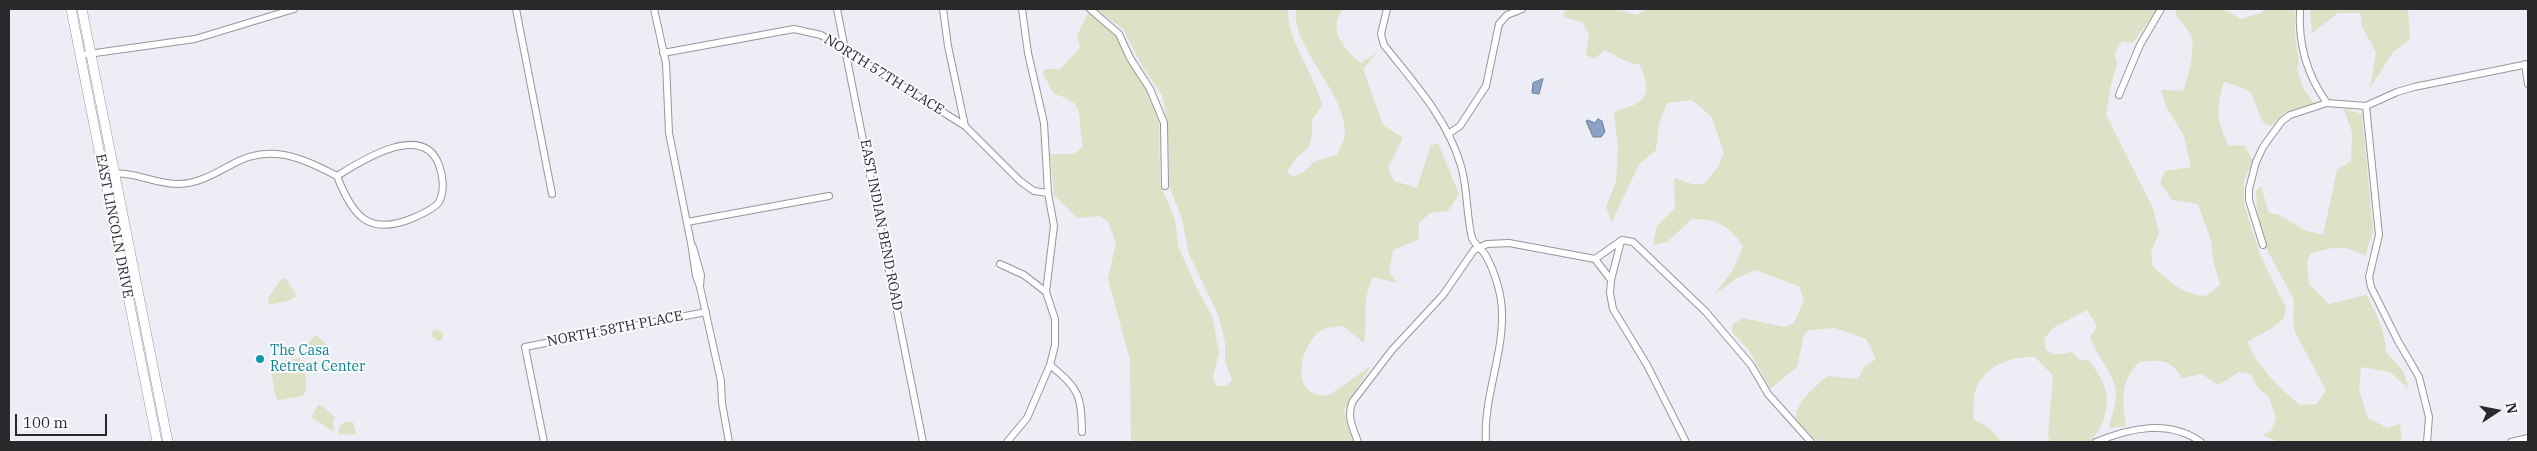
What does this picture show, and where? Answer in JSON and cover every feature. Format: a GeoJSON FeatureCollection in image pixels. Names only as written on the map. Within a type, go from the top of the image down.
{"type":"FeatureCollection","features":[{"type":"Feature","properties":{"kind":"main road","name":"EAST LINCOLN DRIVE"},"geometry":{"type":"LineString","coordinates":[[71,9],[157,442]]}},
{"type":"Feature","properties":{"kind":"main road","name":"EAST LINCOLN DRIVE"},"geometry":{"type":"LineString","coordinates":[[82,9],[168,442]]}},
{"type":"Feature","properties":{"kind":"street"},"geometry":{"type":"LineString","coordinates":[[81,55],[140,48],[195,38],[294,9]]}},
{"type":"Feature","properties":{"kind":"street"},"geometry":{"type":"LineString","coordinates":[[516,9],[552,194]]}},
{"type":"Feature","properties":{"kind":"street"},"geometry":{"type":"LineString","coordinates":[[654,9],[663,53],[669,133],[691,243],[700,268],[700,287],[721,381],[722,403],[729,442]]}},
{"type":"Feature","properties":{"kind":"street","name":"EAST INDIAN BEND ROAD"},"geometry":{"type":"LineString","coordinates":[[838,9],[924,442]]}},
{"type":"Feature","properties":{"kind":"street"},"geometry":{"type":"LineString","coordinates":[[943,9],[948,46],[965,126]]}},
{"type":"Feature","properties":{"kind":"street"},"geometry":{"type":"LineString","coordinates":[[1007,442],[1027,418],[1050,365],[1055,345],[1055,319],[1046,292],[1054,226],[1048,193],[1044,123],[1028,52],[1022,9]]}},
{"type":"Feature","properties":{"kind":"street"},"geometry":{"type":"LineString","coordinates":[[1090,9],[1119,34],[1130,58],[1150,89],[1164,123],[1165,186]]}},
{"type":"Feature","properties":{"kind":"street"},"geometry":{"type":"LineString","coordinates":[[1387,9],[1381,34],[1384,45],[1436,110],[1448,134],[1461,167],[1472,237],[1487,257],[1494,276],[1502,312],[1499,350],[1485,427],[1486,442]]}},
{"type":"Feature","properties":{"kind":"street"},"geometry":{"type":"LineString","coordinates":[[1448,134],[1460,126],[1486,86],[1490,76],[1499,24],[1506,15],[1522,9]]}},
{"type":"Feature","properties":{"kind":"street"},"geometry":{"type":"LineString","coordinates":[[2119,95],[2140,45],[2161,9]]}},
{"type":"Feature","properties":{"kind":"street"},"geometry":{"type":"LineString","coordinates":[[2300,9],[2304,62],[2326,102]]}},
{"type":"Feature","properties":{"kind":"street","name":"NORTH 57TH PLACE"},"geometry":{"type":"LineString","coordinates":[[663,53],[794,29],[821,34],[965,126],[1020,181],[1034,191],[1048,193]]}},
{"type":"Feature","properties":{"kind":"street"},"geometry":{"type":"LineString","coordinates":[[2263,245],[2249,200],[2256,162],[2263,147],[2286,117],[2326,102],[2366,106],[2397,92],[2414,87],[2526,64],[2528,84]]}},
{"type":"Feature","properties":{"kind":"street"},"geometry":{"type":"LineString","coordinates":[[2366,106],[2379,235],[2369,277],[2371,287],[2398,342],[2419,377],[2429,417],[2428,442]]}},
{"type":"Feature","properties":{"kind":"street"},"geometry":{"type":"LineString","coordinates":[[104,175],[125,172],[168,184],[181,184],[213,176],[248,156],[276,152],[308,161],[337,176],[347,202],[365,222],[388,225],[410,219],[438,203],[443,188],[443,176],[437,159],[426,148],[413,145],[386,149],[367,157],[337,176]]}},
{"type":"Feature","properties":{"kind":"street"},"geometry":{"type":"LineString","coordinates":[[687,222],[829,196]]}},
{"type":"Feature","properties":{"kind":"street"},"geometry":{"type":"LineString","coordinates":[[1358,442],[1350,420],[1349,410],[1353,401],[1392,350],[1443,295],[1474,250],[1495,243],[1509,243],[1595,258],[1622,240],[1632,242],[1706,312],[1751,365],[1768,394],[1811,442]]}},
{"type":"Feature","properties":{"kind":"street"},"geometry":{"type":"LineString","coordinates":[[1622,240],[1611,280],[1610,293],[1613,309],[1647,365],[1686,442]]}},
{"type":"Feature","properties":{"kind":"street"},"geometry":{"type":"LineString","coordinates":[[1595,258],[1611,280]]}},
{"type":"Feature","properties":{"kind":"street"},"geometry":{"type":"LineString","coordinates":[[1000,264],[1024,275],[1046,292]]}},
{"type":"Feature","properties":{"kind":"street","name":"NORTH 58TH PLACE"},"geometry":{"type":"LineString","coordinates":[[544,442],[525,347],[706,312]]}},
{"type":"Feature","properties":{"kind":"street"},"geometry":{"type":"LineString","coordinates":[[1050,365],[1073,383],[1081,407],[1082,432]]}},
{"type":"Feature","properties":{"kind":"street"},"geometry":{"type":"LineString","coordinates":[[2096,442],[2117,433],[2159,426],[2178,431],[2201,442]]}},
{"type":"Feature","properties":{"kind":"street"},"geometry":{"type":"LineString","coordinates":[[2511,442],[2528,438]]}},
{"type":"Feature","properties":{"kind":"green space"},"geometry":{"type":"Polygon","coordinates":[[[1096,9],[1288,9],[1289,21],[1296,45],[1322,105],[1312,120],[1312,136],[1308,148],[1296,158],[1287,172],[1293,176],[1304,172],[1315,161],[1337,155],[1345,133],[1343,117],[1337,101],[1302,39],[1297,24],[1296,9],[1343,9],[1338,17],[1337,31],[1349,52],[1361,63],[1378,52],[1363,69],[1383,125],[1403,138],[1388,168],[1394,181],[1417,188],[1431,145],[1438,143],[1459,194],[1448,211],[1430,213],[1419,223],[1419,239],[1393,250],[1389,271],[1397,283],[1373,277],[1367,294],[1364,343],[1343,326],[1326,328],[1311,341],[1303,360],[1302,379],[1306,387],[1313,393],[1320,395],[1328,395],[1370,367],[1344,410],[1354,442],[1131,442],[1130,360],[1108,279],[1116,243],[1108,222],[1100,216],[1078,218],[1054,195],[1050,154],[1075,154],[1083,146],[1077,107],[1065,98],[1054,94],[1043,74],[1045,69],[1060,69],[1080,48],[1077,35],[1089,12],[1119,39],[1125,57],[1148,90],[1159,123],[1160,184],[1175,219],[1178,246],[1197,289],[1212,316],[1219,352],[1213,378],[1217,386],[1227,386],[1232,380],[1225,361],[1225,343],[1219,317],[1189,254],[1182,219],[1169,185],[1168,126],[1162,95],[1144,69],[1123,29],[1096,9]]]}},
{"type":"Feature","properties":{"kind":"green space"},"geometry":{"type":"Polygon","coordinates":[[[1566,9],[1616,9],[1636,15],[1648,9],[2158,9],[2132,43],[2122,41],[2114,55],[2117,60],[2116,68],[2111,84],[2106,115],[2153,208],[2159,233],[2151,253],[2153,267],[2183,290],[2206,296],[2220,285],[2213,259],[2211,241],[2198,204],[2172,200],[2160,183],[2165,171],[2191,167],[2184,136],[2166,106],[2161,90],[2183,91],[2191,64],[2193,48],[2191,36],[2177,16],[2175,9],[2222,9],[2241,19],[2261,13],[2264,9],[2295,9],[2295,36],[2299,61],[2297,69],[2303,88],[2314,104],[2284,113],[2271,126],[2264,123],[2252,95],[2244,88],[2224,82],[2220,99],[2220,122],[2229,146],[2244,145],[2253,161],[2244,180],[2244,204],[2261,257],[2286,308],[2284,318],[2272,328],[2247,342],[2263,368],[2292,398],[2300,405],[2317,404],[2326,390],[2295,332],[2293,320],[2294,300],[2264,244],[2257,209],[2256,191],[2261,186],[2269,213],[2280,215],[2304,230],[2323,235],[2337,170],[2351,161],[2352,132],[2344,109],[2362,114],[2373,231],[2365,256],[2344,248],[2310,254],[2307,261],[2309,284],[2329,304],[2366,295],[2382,329],[2386,352],[2403,371],[2409,389],[2390,372],[2361,367],[2359,390],[2368,418],[2388,428],[2400,424],[2402,442],[2278,442],[2263,435],[2271,431],[2276,418],[2269,397],[2258,388],[2251,374],[2239,372],[2219,385],[2201,374],[2182,378],[2173,367],[2159,361],[2139,362],[2133,369],[2125,384],[2123,400],[2126,426],[2109,428],[2115,402],[2115,387],[2090,337],[2097,326],[2087,310],[2053,328],[2044,339],[2046,349],[2054,355],[2072,352],[2079,359],[2090,361],[2103,384],[2107,399],[2106,412],[2098,432],[2090,442],[2050,442],[2048,435],[2053,376],[2035,357],[2026,357],[2009,360],[1993,368],[1980,380],[1976,388],[1973,419],[1989,428],[2002,442],[1818,442],[1796,420],[1798,408],[1812,390],[1828,376],[1858,379],[1864,367],[1876,359],[1866,339],[1835,328],[1809,330],[1804,335],[1797,367],[1770,389],[1749,350],[1732,332],[1733,324],[1742,318],[1784,327],[1794,323],[1804,301],[1799,286],[1755,270],[1737,278],[1713,296],[1733,270],[1743,247],[1728,228],[1709,220],[1692,219],[1667,242],[1653,245],[1657,226],[1675,208],[1674,178],[1692,184],[1704,184],[1718,167],[1724,153],[1712,117],[1692,100],[1667,103],[1659,123],[1656,150],[1639,164],[1612,222],[1606,207],[1616,181],[1618,147],[1614,112],[1633,106],[1644,98],[1646,85],[1640,65],[1625,61],[1605,50],[1594,59],[1586,55],[1589,35],[1582,22],[1563,17],[1566,9]]]}},
{"type":"Feature","properties":{"kind":"green space"},"geometry":{"type":"Polygon","coordinates":[[[2310,9],[2408,9],[2410,39],[2393,52],[2370,88],[2376,52],[2362,27],[2360,13],[2338,13],[2312,33],[2310,9]]]}},
{"type":"Feature","properties":{"kind":"green space"},"geometry":{"type":"Polygon","coordinates":[[[282,278],[287,280],[297,296],[288,301],[268,305],[269,297],[282,278]]]}},
{"type":"Feature","properties":{"kind":"green space"},"geometry":{"type":"Polygon","coordinates":[[[435,329],[443,332],[443,338],[439,341],[432,337],[432,332],[435,329]]]}},
{"type":"Feature","properties":{"kind":"green space"},"geometry":{"type":"Polygon","coordinates":[[[316,335],[326,344],[312,357],[304,347],[316,335]]]}},
{"type":"Feature","properties":{"kind":"green space"},"geometry":{"type":"Polygon","coordinates":[[[299,358],[302,361],[306,379],[306,388],[303,396],[278,400],[271,371],[274,363],[299,358]]]}},
{"type":"Feature","properties":{"kind":"green space"},"geometry":{"type":"Polygon","coordinates":[[[318,405],[321,405],[336,418],[333,421],[334,432],[311,417],[318,405]]]}},
{"type":"Feature","properties":{"kind":"green space"},"geometry":{"type":"Polygon","coordinates":[[[345,422],[353,422],[356,432],[354,435],[338,434],[339,427],[345,422]]]}},
{"type":"Feature","properties":{"kind":"water"},"geometry":{"type":"Polygon","coordinates":[[[1543,79],[1539,94],[1532,93],[1533,83],[1543,79]]]}},
{"type":"Feature","properties":{"kind":"water"},"geometry":{"type":"Polygon","coordinates":[[[1598,119],[1602,121],[1605,132],[1601,137],[1593,137],[1586,121],[1595,123],[1598,119]]]}},
{"type":"Feature","properties":{"kind":"place","name":"The Casa Retreat Center"},"geometry":{"type":"Point","coordinates":[260,359]}}]}
